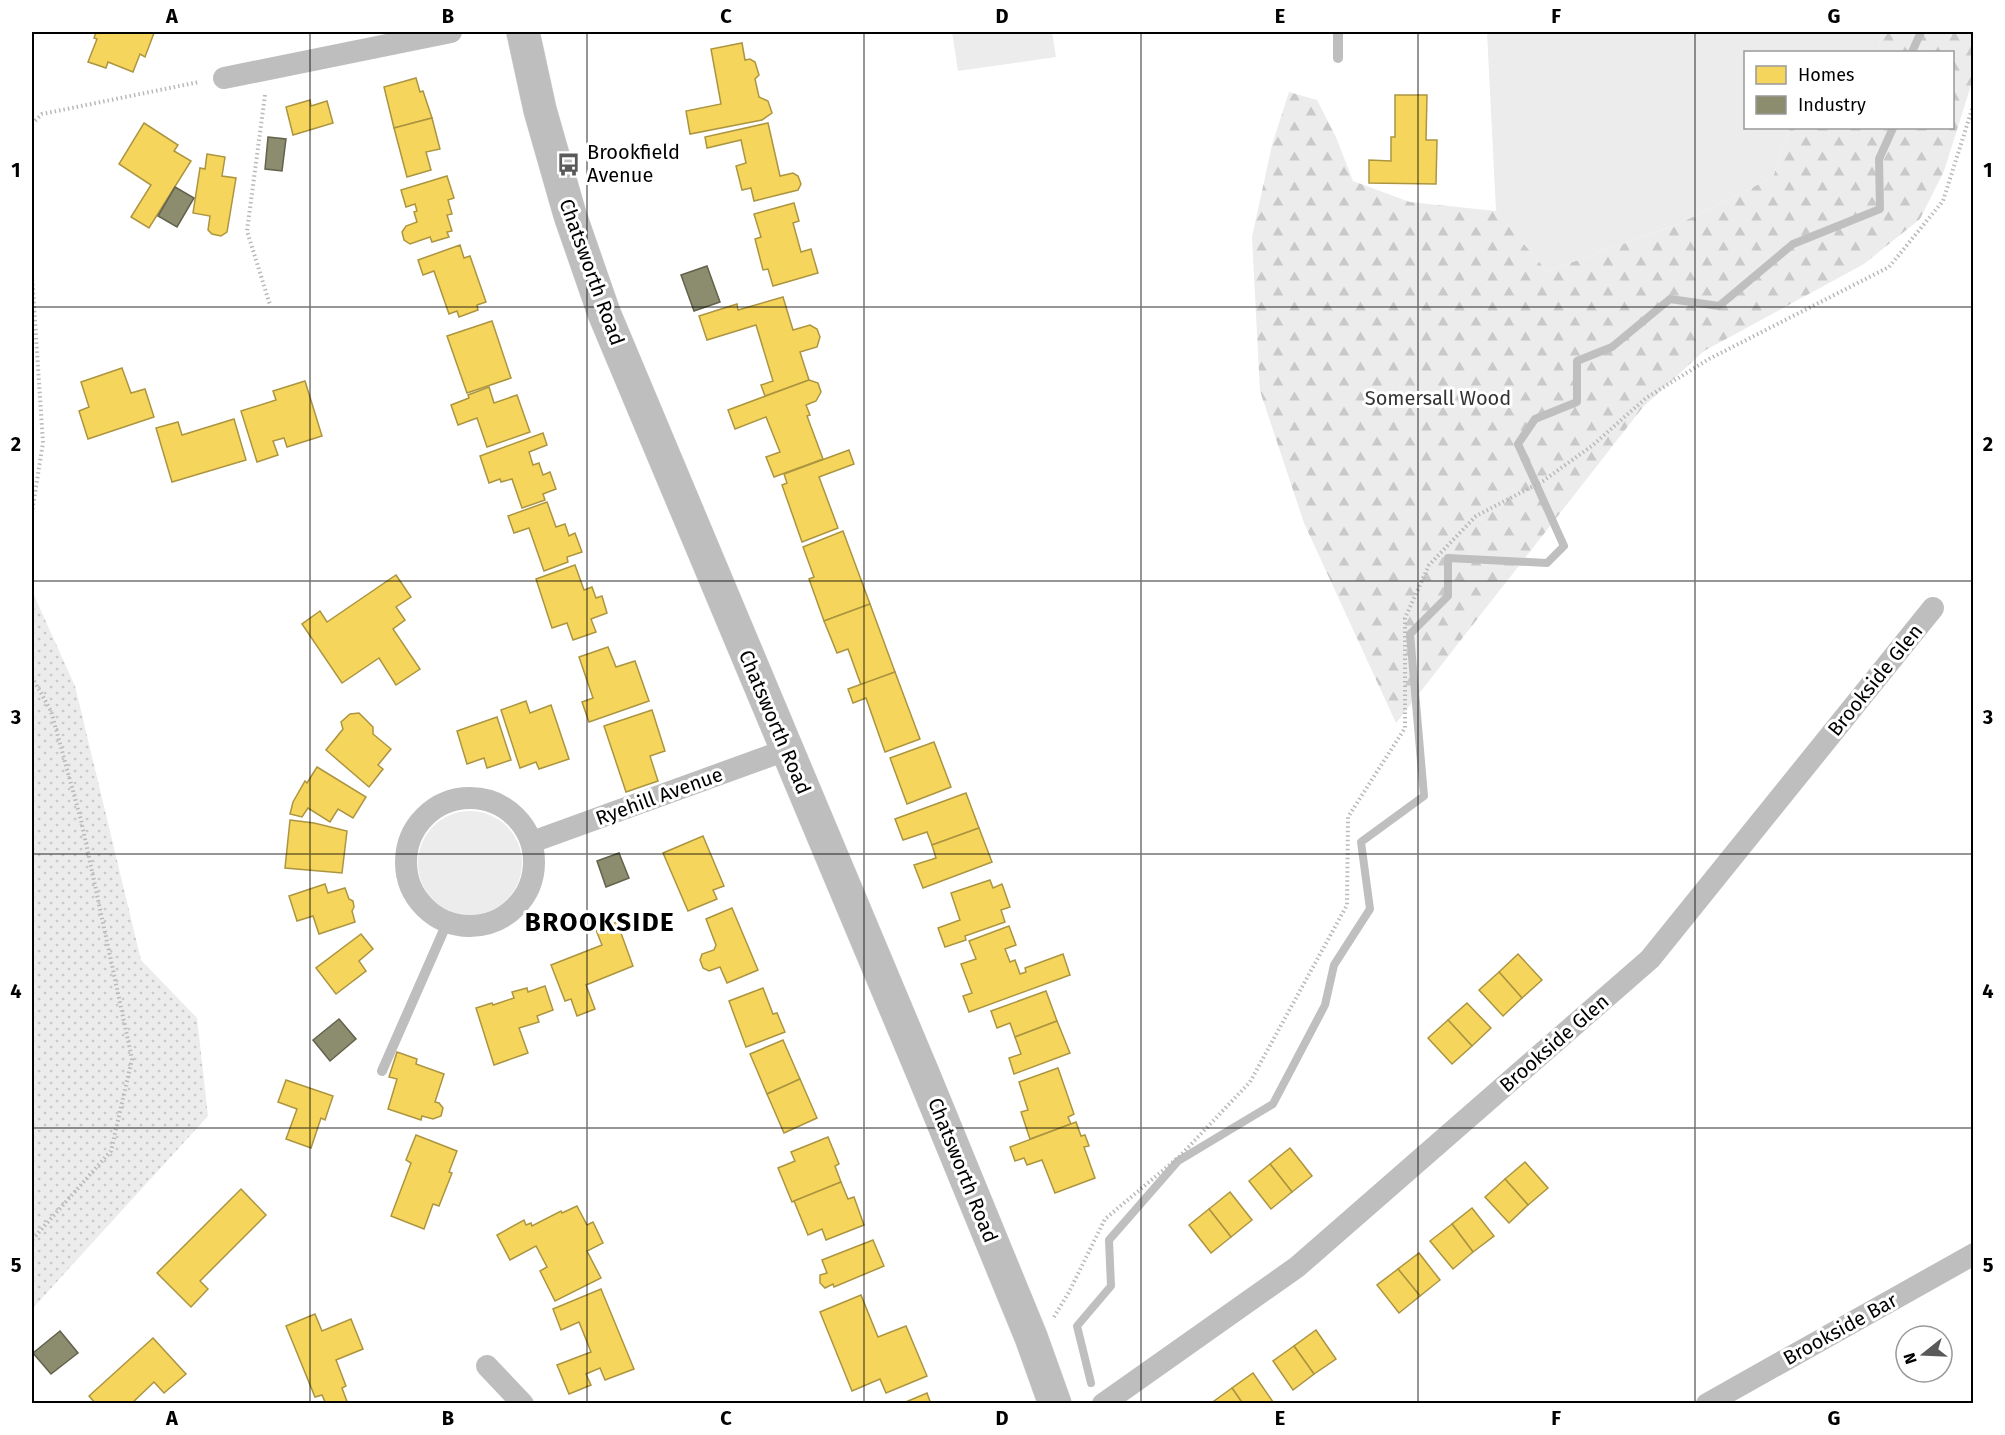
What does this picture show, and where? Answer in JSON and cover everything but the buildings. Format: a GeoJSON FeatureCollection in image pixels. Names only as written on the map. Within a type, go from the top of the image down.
{"type":"FeatureCollection","features":[{"type":"Feature","properties":{"kind":"highway","name":"Chatsworth Road"},"geometry":{"type":"LineString","coordinates":[[523,32],[540,110],[567,205],[604,313],[929,1087],[1031,1337],[1055,1404]]}},
{"type":"Feature","properties":{"kind":"street"},"geometry":{"type":"LineString","coordinates":[[224,78],[452,32]]}},
{"type":"Feature","properties":{"kind":"street","name":"Brookside Glen"},"geometry":{"type":"LineString","coordinates":[[1103,1404],[1297,1267],[1650,959],[1934,608]]}},
{"type":"Feature","properties":{"kind":"street","name":"Ryehill Avenue"},"geometry":{"type":"LineString","coordinates":[[532,842],[786,750]]}},
{"type":"Feature","properties":{"kind":"street"},"geometry":{"type":"LineString","coordinates":[[464,798],[486,800],[506,808],[522,824],[532,842],[534,863],[531,884],[521,902],[506,916],[488,925],[467,927],[447,923],[429,912],[416,896],[408,878],[406,856],[412,834],[424,816],[442,804],[464,798]]}},
{"type":"Feature","properties":{"kind":"street","name":"Brookside Bar"},"geometry":{"type":"LineString","coordinates":[[1707,1404],[1974,1254]]}},
{"type":"Feature","properties":{"kind":"street"},"geometry":{"type":"LineString","coordinates":[[487,1366],[523,1404]]}},
{"type":"Feature","properties":{"kind":"lane"},"geometry":{"type":"LineString","coordinates":[[1338,32],[1338,58]]}},
{"type":"Feature","properties":{"kind":"lane"},"geometry":{"type":"LineString","coordinates":[[382,1071],[447,923]]}},
{"type":"Feature","properties":{"kind":"path"},"geometry":{"type":"LineString","coordinates":[[264,71],[265,102],[247,231],[270,305]]}},
{"type":"Feature","properties":{"kind":"path"},"geometry":{"type":"LineString","coordinates":[[32,124],[42,114],[224,78]]}},
{"type":"Feature","properties":{"kind":"path"},"geometry":{"type":"LineString","coordinates":[[1031,1337],[1046,1330],[1069,1292],[1105,1219],[1180,1156],[1250,1082],[1347,905],[1348,817],[1405,728],[1405,618],[1429,565],[1476,516],[1543,481],[1593,445],[1646,398],[1709,359],[1889,267],[1943,201],[1974,103]]}},
{"type":"Feature","properties":{"kind":"path"},"geometry":{"type":"LineString","coordinates":[[32,275],[43,443],[32,512]]}},
{"type":"Feature","properties":{"kind":"path"},"geometry":{"type":"LineString","coordinates":[[32,677],[51,711],[78,809],[132,1059],[111,1151],[32,1240]]}},
{"type":"Feature","properties":{"kind":"green space"},"geometry":{"type":"Polygon","coordinates":[[[952,32],[1052,32],[1056,57],[958,71],[952,32]]]}},
{"type":"Feature","properties":{"kind":"green space"},"geometry":{"type":"Polygon","coordinates":[[[1487,32],[1883,32],[1877,51],[1744,51],[1744,129],[1790,129],[1773,177],[1676,225],[1547,271],[1496,211],[1487,32]]]}},
{"type":"Feature","properties":{"kind":"green space","name":"Somersall Wood"},"geometry":{"type":"Polygon","coordinates":[[[1883,32],[1973,32],[1973,79],[1944,171],[1920,219],[1864,264],[1704,351],[1643,407],[1396,723],[1304,523],[1260,391],[1252,237],[1272,145],[1289,92],[1317,100],[1336,137],[1353,181],[1410,202],[1496,211],[1547,271],[1676,225],[1773,177],[1790,129],[1954,129],[1954,51],[1877,51],[1883,32]]]}},
{"type":"Feature","properties":{"kind":"green space"},"geometry":{"type":"Polygon","coordinates":[[[32,591],[75,686],[141,960],[197,1018],[208,1116],[32,1309],[32,591]]]}},
{"type":"Feature","properties":{"kind":"green space"},"geometry":{"type":"Polygon","coordinates":[[[470,811],[490,815],[507,826],[518,843],[522,863],[518,883],[507,900],[490,911],[470,915],[450,911],[433,900],[422,883],[418,863],[422,843],[433,826],[450,815],[470,811]]]}},
{"type":"Feature","properties":{"kind":"waterway"},"geometry":{"type":"LineString","coordinates":[[1912,51],[1921,32]]}},
{"type":"Feature","properties":{"kind":"waterway"},"geometry":{"type":"LineString","coordinates":[[1091,1383],[1077,1326],[1111,1286],[1109,1240],[1178,1161],[1273,1104],[1325,1005],[1334,965],[1370,909],[1361,842],[1424,796],[1410,634],[1448,596],[1448,558],[1547,563],[1564,546],[1518,444],[1535,419],[1577,402],[1577,361],[1612,347],[1670,299],[1719,306],[1793,244],[1880,209],[1879,159],[1893,129]]}},
{"type":"Feature","properties":{"kind":"place","name":"Brookfield Avenue"},"geometry":{"type":"Point","coordinates":[569,164]}},
{"type":"Feature","properties":{"kind":"district","name":"BROOKSIDE"},"geometry":{"type":"Point","coordinates":[600,922]}}]}
